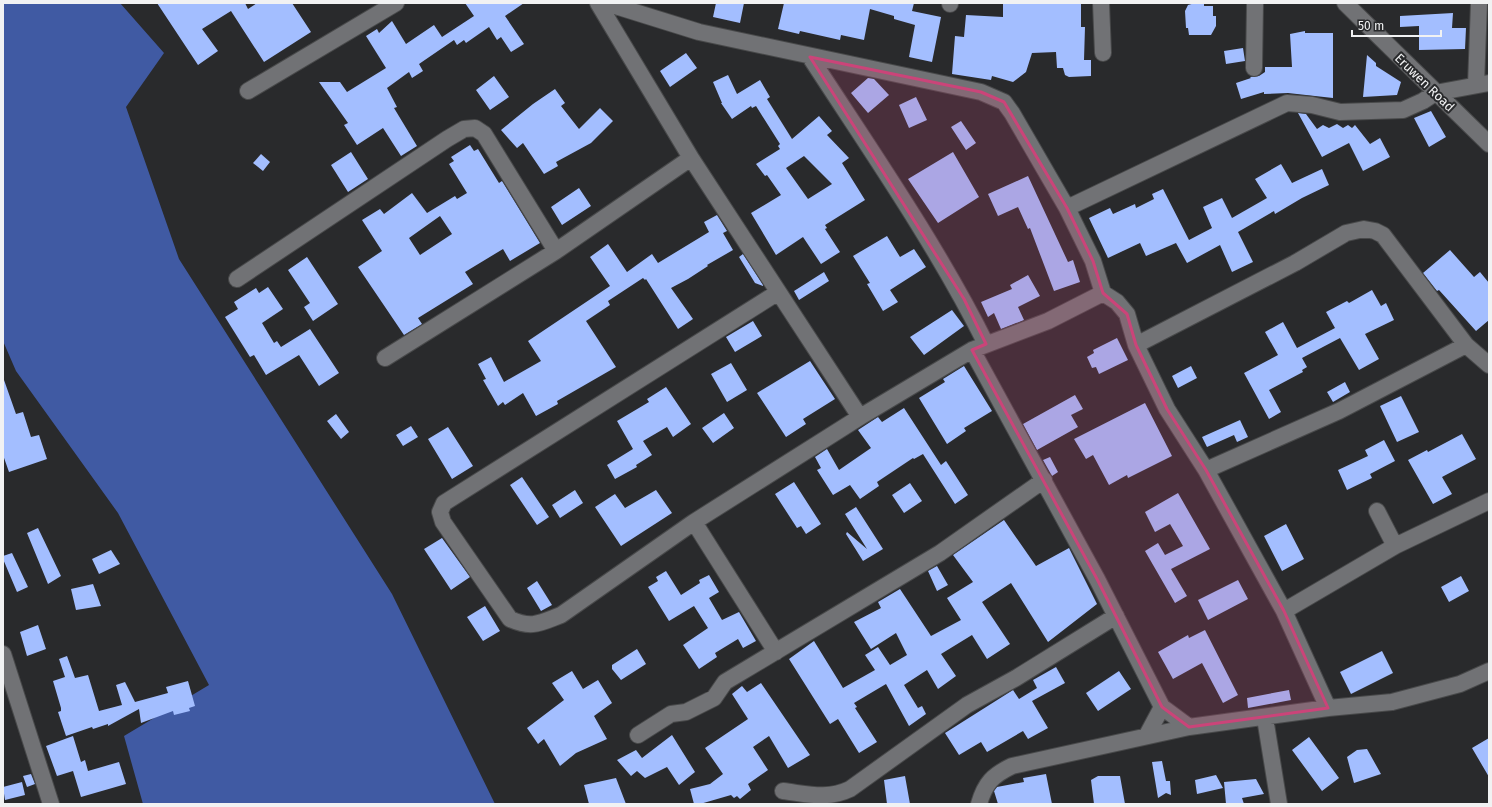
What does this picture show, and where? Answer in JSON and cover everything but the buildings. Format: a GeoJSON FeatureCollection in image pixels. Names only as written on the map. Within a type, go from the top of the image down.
{"type":"FeatureCollection","features":[{"type":"Feature","properties":{"kind":"street"},"geometry":{"type":"LineString","coordinates":[[248,91],[396,3]]}},
{"type":"Feature","properties":{"kind":"street"},"geometry":{"type":"LineString","coordinates":[[598,3],[691,158],[777,293],[860,417]]}},
{"type":"Feature","properties":{"kind":"street"},"geometry":{"type":"LineString","coordinates":[[606,3],[699,32],[810,57],[981,92],[1004,102],[1012,113],[1067,208],[1093,261],[1103,293],[1117,302],[1127,314],[1136,345],[1167,409],[1206,470],[1284,611],[1328,708]]}},
{"type":"Feature","properties":{"kind":"street"},"geometry":{"type":"LineString","coordinates":[[1101,3],[1103,53]]}},
{"type":"Feature","properties":{"kind":"street"},"geometry":{"type":"LineString","coordinates":[[1254,68],[1255,3]]}},
{"type":"Feature","properties":{"kind":"street","name":"Eruwen Road"},"geometry":{"type":"LineString","coordinates":[[1345,3],[1435,93],[1489,144]]}},
{"type":"Feature","properties":{"kind":"street"},"geometry":{"type":"LineString","coordinates":[[1067,208],[1287,103],[1312,105],[1340,112],[1403,110],[1423,101],[1435,93],[1482,84],[1479,3]]}},
{"type":"Feature","properties":{"kind":"street"},"geometry":{"type":"LineString","coordinates":[[810,57],[937,254],[964,299],[979,347],[1044,480],[1162,707],[1189,727]]}},
{"type":"Feature","properties":{"kind":"street"},"geometry":{"type":"LineString","coordinates":[[237,279],[447,139],[464,129],[475,128],[484,134],[556,251]]}},
{"type":"Feature","properties":{"kind":"street"},"geometry":{"type":"LineString","coordinates":[[385,358],[556,251],[691,158]]}},
{"type":"Feature","properties":{"kind":"street"},"geometry":{"type":"LineString","coordinates":[[1136,345],[1296,263],[1346,233],[1364,229],[1375,230],[1383,236],[1466,345],[1489,365]]}},
{"type":"Feature","properties":{"kind":"street"},"geometry":{"type":"LineString","coordinates":[[777,293],[444,503],[440,512],[442,522],[510,619],[524,626],[539,623],[561,615],[694,522],[860,417],[979,347],[1048,322],[1103,293]]}},
{"type":"Feature","properties":{"kind":"street"},"geometry":{"type":"LineString","coordinates":[[1206,470],[1339,411],[1466,345]]}},
{"type":"Feature","properties":{"kind":"street"},"geometry":{"type":"LineString","coordinates":[[638,735],[671,714],[686,712],[714,698],[725,682],[940,553],[1044,480]]}},
{"type":"Feature","properties":{"kind":"street"},"geometry":{"type":"LineString","coordinates":[[1284,611],[1395,546],[1489,501]]}},
{"type":"Feature","properties":{"kind":"street"},"geometry":{"type":"LineString","coordinates":[[1377,511],[1395,546]]}},
{"type":"Feature","properties":{"kind":"street"},"geometry":{"type":"LineString","coordinates":[[694,522],[776,652]]}},
{"type":"Feature","properties":{"kind":"street"},"geometry":{"type":"LineString","coordinates":[[783,791],[828,796],[850,789],[966,705],[1016,678],[1116,616]]}},
{"type":"Feature","properties":{"kind":"street"},"geometry":{"type":"LineString","coordinates":[[3,654],[50,804]]}},
{"type":"Feature","properties":{"kind":"street"},"geometry":{"type":"LineString","coordinates":[[979,804],[982,792],[988,783],[997,773],[1012,766],[1147,735],[1189,727],[1265,718],[1328,708],[1392,702],[1460,684],[1489,671]]}},
{"type":"Feature","properties":{"kind":"street"},"geometry":{"type":"LineString","coordinates":[[1147,735],[1162,707]]}},
{"type":"Feature","properties":{"kind":"street"},"geometry":{"type":"LineString","coordinates":[[1265,718],[1279,804]]}},
{"type":"Feature","properties":{"kind":"highlighted area"},"geometry":{"type":"Polygon","coordinates":[[[810,57],[981,92],[1004,102],[1067,208],[1093,261],[1103,293],[1127,314],[1136,345],[1167,409],[1206,470],[1284,611],[1328,708],[1189,727],[1162,707],[1097,579],[972,350],[986,344],[964,299],[810,57]]]}},
{"type":"Feature","properties":{"kind":"shaded area"},"geometry":{"type":"Polygon","coordinates":[[[3,3],[120,3],[164,53],[126,107],[179,259],[392,594],[495,804],[143,804],[124,736],[209,685],[118,513],[16,371],[3,341],[3,3]]]}}]}
